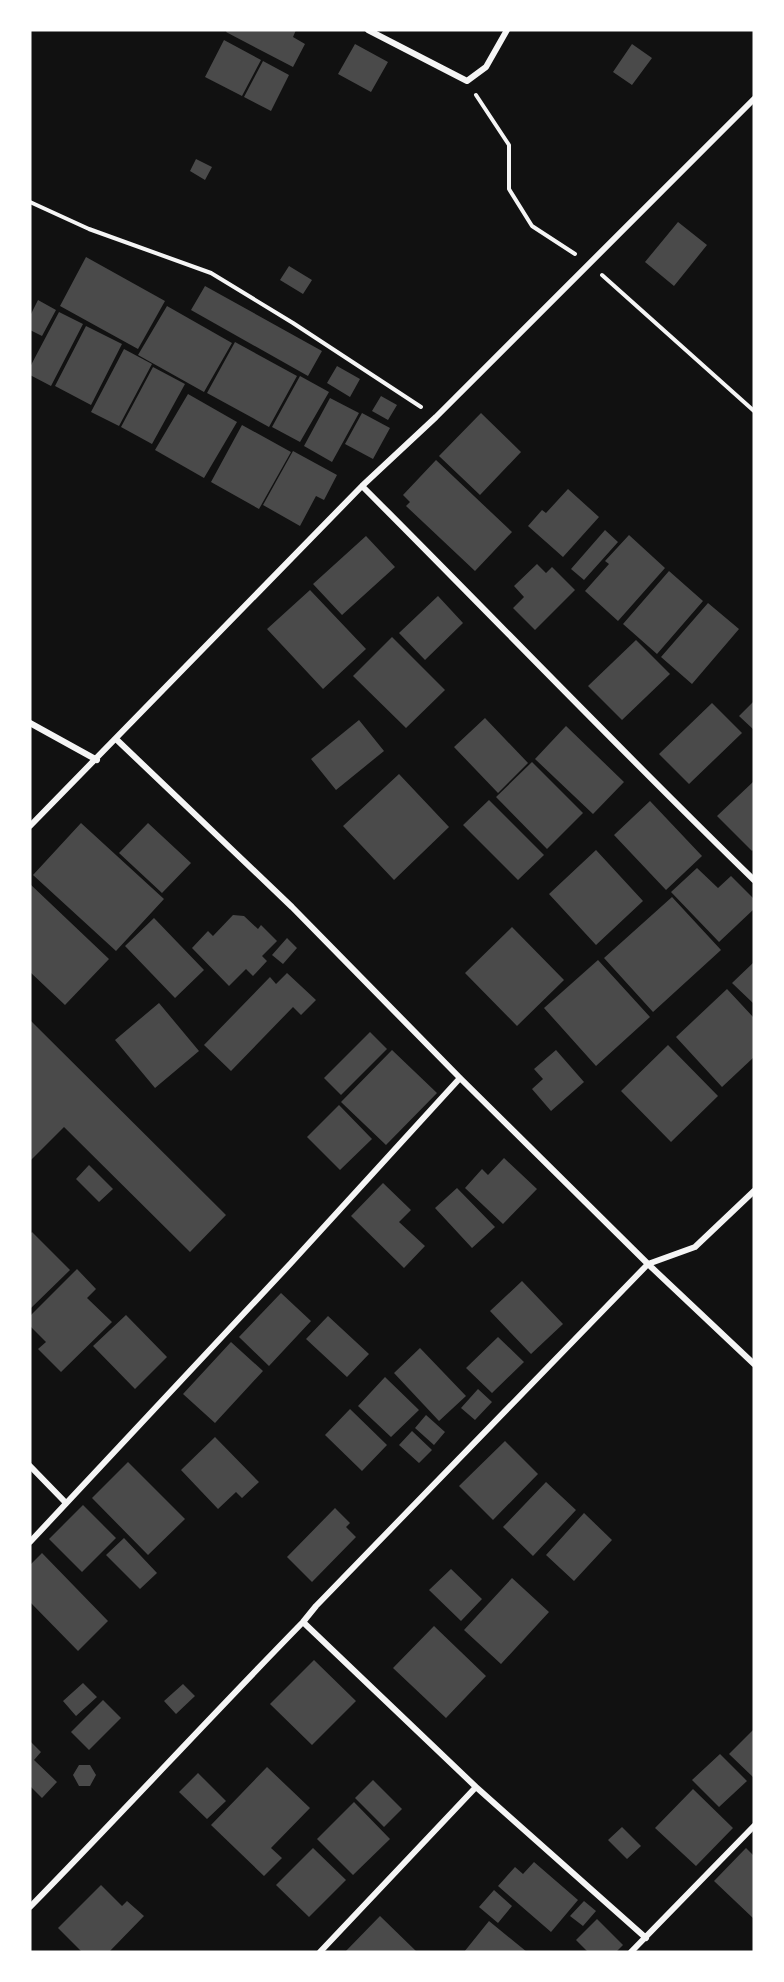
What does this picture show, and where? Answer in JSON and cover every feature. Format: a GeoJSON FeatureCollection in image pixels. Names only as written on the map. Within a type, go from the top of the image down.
{"type":"FeatureCollection","features":[{"type":"Feature","properties":{"kind":"street"},"geometry":{"type":"LineString","coordinates":[[368,30],[467,81],[486,67],[507,30]]}},
{"type":"Feature","properties":{"kind":"street"},"geometry":{"type":"LineString","coordinates":[[30,826],[97,760],[362,486],[436,417],[754,99]]}},
{"type":"Feature","properties":{"kind":"street"},"geometry":{"type":"LineString","coordinates":[[362,486],[520,644],[652,781],[754,880]]}},
{"type":"Feature","properties":{"kind":"street"},"geometry":{"type":"LineString","coordinates":[[30,723],[97,760]]}},
{"type":"Feature","properties":{"kind":"street"},"geometry":{"type":"LineString","coordinates":[[116,739],[292,907],[648,1264],[754,1364]]}},
{"type":"Feature","properties":{"kind":"street"},"geometry":{"type":"LineString","coordinates":[[30,1542],[460,1078]]}},
{"type":"Feature","properties":{"kind":"street"},"geometry":{"type":"LineString","coordinates":[[30,1907],[316,1606],[648,1264],[695,1248],[754,1191]]}},
{"type":"Feature","properties":{"kind":"street"},"geometry":{"type":"LineString","coordinates":[[30,1466],[66,1503]]}},
{"type":"Feature","properties":{"kind":"street"},"geometry":{"type":"LineString","coordinates":[[303,1622],[476,1786],[646,1938]]}},
{"type":"Feature","properties":{"kind":"street"},"geometry":{"type":"LineString","coordinates":[[320,1952],[476,1786]]}},
{"type":"Feature","properties":{"kind":"street"},"geometry":{"type":"LineString","coordinates":[[631,1952],[754,1826]]}},
{"type":"Feature","properties":{"kind":"path"},"geometry":{"type":"LineString","coordinates":[[467,81],[509,145],[509,189],[532,226],[589,264],[754,411]]}},
{"type":"Feature","properties":{"kind":"path"},"geometry":{"type":"LineString","coordinates":[[30,202],[90,229],[212,273],[303,329],[436,417]]}},
{"type":"Feature","properties":{"kind":"building"},"geometry":{"type":"Polygon","coordinates":[[[227,30],[296,30],[293,37],[305,44],[293,67],[226,32],[227,30]]]}},
{"type":"Feature","properties":{"kind":"building"},"geometry":{"type":"Polygon","coordinates":[[[224,40],[261,60],[242,96],[205,77],[224,40]]]}},
{"type":"Feature","properties":{"kind":"building"},"geometry":{"type":"Polygon","coordinates":[[[355,44],[388,62],[371,92],[338,74],[355,44]]]}},
{"type":"Feature","properties":{"kind":"building"},"geometry":{"type":"Polygon","coordinates":[[[632,44],[652,58],[632,85],[613,72],[632,44]]]}},
{"type":"Feature","properties":{"kind":"building"},"geometry":{"type":"Polygon","coordinates":[[[263,61],[289,75],[271,111],[244,97],[263,61]]]}},
{"type":"Feature","properties":{"kind":"building"},"geometry":{"type":"Polygon","coordinates":[[[196,159],[212,167],[205,180],[190,171],[196,159]]]}},
{"type":"Feature","properties":{"kind":"building"},"geometry":{"type":"Polygon","coordinates":[[[678,222],[707,245],[674,286],[645,262],[678,222]]]}},
{"type":"Feature","properties":{"kind":"building"},"geometry":{"type":"Polygon","coordinates":[[[86,257],[165,301],[138,349],[60,306],[86,257]]]}},
{"type":"Feature","properties":{"kind":"building"},"geometry":{"type":"Polygon","coordinates":[[[289,266],[312,280],[303,294],[280,280],[289,266]]]}},
{"type":"Feature","properties":{"kind":"building"},"geometry":{"type":"Polygon","coordinates":[[[205,286],[322,351],[308,376],[191,310],[205,286]]]}},
{"type":"Feature","properties":{"kind":"building"},"geometry":{"type":"Polygon","coordinates":[[[38,300],[56,310],[42,336],[30,330],[30,316],[38,300]]]}},
{"type":"Feature","properties":{"kind":"building"},"geometry":{"type":"Polygon","coordinates":[[[167,306],[232,343],[204,392],[138,355],[167,306]]]}},
{"type":"Feature","properties":{"kind":"building"},"geometry":{"type":"Polygon","coordinates":[[[59,312],[83,324],[51,386],[30,375],[30,367],[59,312]]]}},
{"type":"Feature","properties":{"kind":"building"},"geometry":{"type":"Polygon","coordinates":[[[86,326],[122,344],[91,405],[55,386],[86,326]]]}},
{"type":"Feature","properties":{"kind":"building"},"geometry":{"type":"Polygon","coordinates":[[[235,342],[297,376],[269,427],[207,393],[235,342]]]}},
{"type":"Feature","properties":{"kind":"building"},"geometry":{"type":"Polygon","coordinates":[[[124,349],[152,364],[119,426],[91,412],[124,349]]]}},
{"type":"Feature","properties":{"kind":"building"},"geometry":{"type":"Polygon","coordinates":[[[337,366],[360,379],[350,397],[327,383],[337,366]]]}},
{"type":"Feature","properties":{"kind":"building"},"geometry":{"type":"Polygon","coordinates":[[[153,367],[185,384],[152,444],[121,427],[153,367]]]}},
{"type":"Feature","properties":{"kind":"building"},"geometry":{"type":"Polygon","coordinates":[[[300,376],[329,392],[300,442],[272,427],[300,376]]]}},
{"type":"Feature","properties":{"kind":"building"},"geometry":{"type":"Polygon","coordinates":[[[188,394],[237,422],[204,478],[155,450],[188,394]]]}},
{"type":"Feature","properties":{"kind":"building"},"geometry":{"type":"Polygon","coordinates":[[[381,396],[397,405],[388,420],[372,411],[381,396]]]}},
{"type":"Feature","properties":{"kind":"building"},"geometry":{"type":"Polygon","coordinates":[[[330,398],[359,413],[332,462],[304,446],[330,398]]]}},
{"type":"Feature","properties":{"kind":"building"},"geometry":{"type":"Polygon","coordinates":[[[362,413],[390,428],[373,459],[345,444],[362,413]]]}},
{"type":"Feature","properties":{"kind":"building"},"geometry":{"type":"Polygon","coordinates":[[[481,413],[521,452],[480,495],[439,456],[481,413]]]}},
{"type":"Feature","properties":{"kind":"building"},"geometry":{"type":"Polygon","coordinates":[[[242,425],[291,452],[259,509],[211,482],[242,425]]]}},
{"type":"Feature","properties":{"kind":"building"},"geometry":{"type":"Polygon","coordinates":[[[293,451],[337,475],[324,500],[316,496],[300,526],[263,505],[293,451]]]}},
{"type":"Feature","properties":{"kind":"building"},"geometry":{"type":"Polygon","coordinates":[[[436,460],[512,532],[475,571],[406,506],[410,502],[403,495],[436,460]]]}},
{"type":"Feature","properties":{"kind":"building"},"geometry":{"type":"Polygon","coordinates":[[[568,489],[599,517],[563,557],[528,526],[542,510],[546,513],[568,489]]]}},
{"type":"Feature","properties":{"kind":"building"},"geometry":{"type":"Polygon","coordinates":[[[605,530],[618,542],[584,580],[571,569],[605,530]]]}},
{"type":"Feature","properties":{"kind":"building"},"geometry":{"type":"Polygon","coordinates":[[[629,535],[665,568],[618,621],[585,591],[609,564],[605,561],[629,535]]]}},
{"type":"Feature","properties":{"kind":"building"},"geometry":{"type":"Polygon","coordinates":[[[366,536],[395,567],[342,615],[313,584],[366,536]]]}},
{"type":"Feature","properties":{"kind":"building"},"geometry":{"type":"Polygon","coordinates":[[[537,564],[546,573],[552,567],[575,590],[535,630],[513,608],[524,597],[514,586],[537,564]]]}},
{"type":"Feature","properties":{"kind":"building"},"geometry":{"type":"Polygon","coordinates":[[[669,571],[703,601],[657,654],[623,624],[669,571]]]}},
{"type":"Feature","properties":{"kind":"building"},"geometry":{"type":"Polygon","coordinates":[[[310,590],[366,649],[323,689],[267,629],[310,590]]]}},
{"type":"Feature","properties":{"kind":"building"},"geometry":{"type":"Polygon","coordinates":[[[438,596],[463,623],[425,660],[399,633],[438,596]]]}},
{"type":"Feature","properties":{"kind":"building"},"geometry":{"type":"Polygon","coordinates":[[[708,603],[739,629],[692,684],[661,657],[708,603]]]}},
{"type":"Feature","properties":{"kind":"building"},"geometry":{"type":"Polygon","coordinates":[[[392,637],[445,690],[406,728],[353,676],[392,637]]]}},
{"type":"Feature","properties":{"kind":"building"},"geometry":{"type":"Polygon","coordinates":[[[636,640],[670,674],[622,720],[588,686],[636,640]]]}},
{"type":"Feature","properties":{"kind":"building"},"geometry":{"type":"Polygon","coordinates":[[[754,701],[754,730],[739,716],[754,701]]]}},
{"type":"Feature","properties":{"kind":"building"},"geometry":{"type":"Polygon","coordinates":[[[712,703],[742,733],[689,784],[659,754],[712,703]]]}},
{"type":"Feature","properties":{"kind":"building"},"geometry":{"type":"Polygon","coordinates":[[[485,718],[528,763],[498,793],[454,747],[485,718]]]}},
{"type":"Feature","properties":{"kind":"building"},"geometry":{"type":"Polygon","coordinates":[[[359,720],[384,751],[336,790],[311,759],[359,720]]]}},
{"type":"Feature","properties":{"kind":"building"},"geometry":{"type":"Polygon","coordinates":[[[566,726],[624,782],[593,814],[535,759],[566,726]]]}},
{"type":"Feature","properties":{"kind":"building"},"geometry":{"type":"Polygon","coordinates":[[[532,762],[583,813],[547,849],[496,797],[532,762]]]}},
{"type":"Feature","properties":{"kind":"building"},"geometry":{"type":"Polygon","coordinates":[[[399,774],[449,827],[394,880],[343,826],[399,774]]]}},
{"type":"Feature","properties":{"kind":"building"},"geometry":{"type":"Polygon","coordinates":[[[754,781],[754,849],[752,851],[717,816],[754,781]]]}},
{"type":"Feature","properties":{"kind":"building"},"geometry":{"type":"Polygon","coordinates":[[[489,800],[544,855],[518,880],[463,825],[489,800]]]}},
{"type":"Feature","properties":{"kind":"building"},"geometry":{"type":"Polygon","coordinates":[[[650,801],[702,856],[666,890],[614,835],[650,801]]]}},
{"type":"Feature","properties":{"kind":"building"},"geometry":{"type":"Polygon","coordinates":[[[81,823],[164,899],[116,951],[33,875],[81,823]]]}},
{"type":"Feature","properties":{"kind":"building"},"geometry":{"type":"Polygon","coordinates":[[[148,823],[191,863],[162,893],[119,853],[148,823]]]}},
{"type":"Feature","properties":{"kind":"building"},"geometry":{"type":"Polygon","coordinates":[[[596,850],[643,901],[596,945],[549,894],[596,850]]]}},
{"type":"Feature","properties":{"kind":"building"},"geometry":{"type":"Polygon","coordinates":[[[697,868],[718,888],[731,876],[754,899],[754,909],[719,942],[671,892],[697,868]]]}},
{"type":"Feature","properties":{"kind":"building"},"geometry":{"type":"Polygon","coordinates":[[[30,884],[109,959],[65,1005],[30,972],[30,884]]]}},
{"type":"Feature","properties":{"kind":"building"},"geometry":{"type":"Polygon","coordinates":[[[672,897],[721,950],[653,1012],[604,958],[672,897]]]}},
{"type":"Feature","properties":{"kind":"building"},"geometry":{"type":"Polygon","coordinates":[[[233,915],[244,916],[258,929],[261,925],[277,941],[262,956],[267,961],[253,976],[246,969],[229,986],[192,948],[208,931],[213,936],[233,915]]]}},
{"type":"Feature","properties":{"kind":"building"},"geometry":{"type":"Polygon","coordinates":[[[154,918],[204,970],[175,998],[125,946],[154,918]]]}},
{"type":"Feature","properties":{"kind":"building"},"geometry":{"type":"Polygon","coordinates":[[[512,927],[564,980],[517,1026],[465,973],[512,927]]]}},
{"type":"Feature","properties":{"kind":"building"},"geometry":{"type":"Polygon","coordinates":[[[287,938],[297,948],[283,964],[272,955],[287,938]]]}},
{"type":"Feature","properties":{"kind":"building"},"geometry":{"type":"Polygon","coordinates":[[[598,960],[650,1017],[596,1066],[544,1008],[598,960]]]}},
{"type":"Feature","properties":{"kind":"building"},"geometry":{"type":"Polygon","coordinates":[[[754,962],[754,1004],[732,983],[754,962]]]}},
{"type":"Feature","properties":{"kind":"building"},"geometry":{"type":"Polygon","coordinates":[[[287,973],[316,1000],[301,1015],[293,1007],[231,1071],[204,1045],[270,977],[276,984],[287,973]]]}},
{"type":"Feature","properties":{"kind":"building"},"geometry":{"type":"Polygon","coordinates":[[[727,989],[754,1018],[754,1057],[722,1087],[676,1037],[727,989]]]}},
{"type":"Feature","properties":{"kind":"building"},"geometry":{"type":"Polygon","coordinates":[[[159,1003],[199,1051],[155,1088],[115,1040],[159,1003]]]}},
{"type":"Feature","properties":{"kind":"building"},"geometry":{"type":"Polygon","coordinates":[[[30,1020],[226,1215],[190,1252],[64,1127],[30,1161],[30,1020]]]}},
{"type":"Feature","properties":{"kind":"building"},"geometry":{"type":"Polygon","coordinates":[[[370,1032],[387,1049],[341,1095],[324,1078],[370,1032]]]}},
{"type":"Feature","properties":{"kind":"building"},"geometry":{"type":"Polygon","coordinates":[[[668,1045],[718,1096],[671,1142],[621,1091],[668,1045]]]}},
{"type":"Feature","properties":{"kind":"building"},"geometry":{"type":"Polygon","coordinates":[[[392,1050],[437,1093],[386,1145],[341,1102],[392,1050]]]}},
{"type":"Feature","properties":{"kind":"building"},"geometry":{"type":"Polygon","coordinates":[[[556,1050],[584,1082],[551,1111],[532,1089],[543,1079],[534,1069],[556,1050]]]}},
{"type":"Feature","properties":{"kind":"building"},"geometry":{"type":"Polygon","coordinates":[[[339,1105],[372,1139],[340,1170],[307,1137],[339,1105]]]}},
{"type":"Feature","properties":{"kind":"building"},"geometry":{"type":"Polygon","coordinates":[[[504,1158],[537,1189],[503,1224],[465,1188],[482,1169],[488,1175],[504,1158]]]}},
{"type":"Feature","properties":{"kind":"building"},"geometry":{"type":"Polygon","coordinates":[[[89,1165],[113,1189],[99,1202],[76,1179],[89,1165]]]}},
{"type":"Feature","properties":{"kind":"building"},"geometry":{"type":"Polygon","coordinates":[[[383,1183],[411,1210],[399,1222],[425,1246],[404,1268],[351,1216],[383,1183]]]}},
{"type":"Feature","properties":{"kind":"building"},"geometry":{"type":"Polygon","coordinates":[[[457,1188],[495,1227],[472,1248],[435,1208],[457,1188]]]}},
{"type":"Feature","properties":{"kind":"building"},"geometry":{"type":"Polygon","coordinates":[[[32,1232],[70,1270],[30,1309],[30,1234],[32,1232]]]}},
{"type":"Feature","properties":{"kind":"building"},"geometry":{"type":"Polygon","coordinates":[[[77,1269],[96,1289],[87,1298],[112,1322],[61,1372],[38,1349],[46,1342],[30,1326],[30,1316],[77,1269]]]}},
{"type":"Feature","properties":{"kind":"building"},"geometry":{"type":"Polygon","coordinates":[[[522,1281],[563,1324],[531,1354],[490,1311],[522,1281]]]}},
{"type":"Feature","properties":{"kind":"building"},"geometry":{"type":"Polygon","coordinates":[[[281,1293],[311,1321],[269,1366],[239,1337],[281,1293]]]}},
{"type":"Feature","properties":{"kind":"building"},"geometry":{"type":"Polygon","coordinates":[[[126,1315],[167,1357],[135,1389],[93,1346],[126,1315]]]}},
{"type":"Feature","properties":{"kind":"building"},"geometry":{"type":"Polygon","coordinates":[[[328,1316],[369,1354],[347,1377],[306,1339],[328,1316]]]}},
{"type":"Feature","properties":{"kind":"building"},"geometry":{"type":"Polygon","coordinates":[[[498,1337],[524,1362],[492,1393],[466,1368],[498,1337]]]}},
{"type":"Feature","properties":{"kind":"building"},"geometry":{"type":"Polygon","coordinates":[[[231,1342],[263,1371],[215,1423],[183,1394],[231,1342]]]}},
{"type":"Feature","properties":{"kind":"building"},"geometry":{"type":"Polygon","coordinates":[[[420,1348],[466,1396],[439,1421],[394,1373],[420,1348]]]}},
{"type":"Feature","properties":{"kind":"building"},"geometry":{"type":"Polygon","coordinates":[[[385,1377],[419,1410],[391,1437],[358,1406],[385,1377]]]}},
{"type":"Feature","properties":{"kind":"building"},"geometry":{"type":"Polygon","coordinates":[[[478,1389],[492,1402],[475,1420],[461,1408],[478,1389]]]}},
{"type":"Feature","properties":{"kind":"building"},"geometry":{"type":"Polygon","coordinates":[[[350,1409],[387,1445],[362,1471],[325,1435],[350,1409]]]}},
{"type":"Feature","properties":{"kind":"building"},"geometry":{"type":"Polygon","coordinates":[[[426,1415],[445,1432],[434,1445],[415,1428],[426,1415]]]}},
{"type":"Feature","properties":{"kind":"building"},"geometry":{"type":"Polygon","coordinates":[[[412,1431],[432,1450],[419,1463],[399,1445],[412,1431]]]}},
{"type":"Feature","properties":{"kind":"building"},"geometry":{"type":"Polygon","coordinates":[[[215,1437],[259,1482],[242,1498],[236,1492],[218,1509],[181,1470],[215,1437]]]}},
{"type":"Feature","properties":{"kind":"building"},"geometry":{"type":"Polygon","coordinates":[[[505,1441],[538,1474],[493,1520],[459,1486],[505,1441]]]}},
{"type":"Feature","properties":{"kind":"building"},"geometry":{"type":"Polygon","coordinates":[[[128,1462],[185,1519],[148,1555],[92,1498],[128,1462]]]}},
{"type":"Feature","properties":{"kind":"building"},"geometry":{"type":"Polygon","coordinates":[[[546,1482],[576,1510],[533,1556],[503,1527],[546,1482]]]}},
{"type":"Feature","properties":{"kind":"building"},"geometry":{"type":"Polygon","coordinates":[[[83,1505],[116,1538],[82,1572],[49,1539],[83,1505]]]}},
{"type":"Feature","properties":{"kind":"building"},"geometry":{"type":"Polygon","coordinates":[[[335,1508],[350,1523],[346,1527],[356,1537],[312,1582],[287,1557],[335,1508]]]}},
{"type":"Feature","properties":{"kind":"building"},"geometry":{"type":"Polygon","coordinates":[[[584,1513],[612,1540],[574,1581],[546,1555],[584,1513]]]}},
{"type":"Feature","properties":{"kind":"building"},"geometry":{"type":"Polygon","coordinates":[[[124,1538],[157,1573],[140,1589],[106,1555],[124,1538]]]}},
{"type":"Feature","properties":{"kind":"building"},"geometry":{"type":"Polygon","coordinates":[[[42,1553],[108,1621],[78,1651],[30,1602],[30,1565],[42,1553]]]}},
{"type":"Feature","properties":{"kind":"building"},"geometry":{"type":"Polygon","coordinates":[[[451,1569],[482,1599],[461,1621],[429,1590],[451,1569]]]}},
{"type":"Feature","properties":{"kind":"building"},"geometry":{"type":"Polygon","coordinates":[[[512,1578],[549,1612],[501,1664],[464,1630],[512,1578]]]}},
{"type":"Feature","properties":{"kind":"building"},"geometry":{"type":"Polygon","coordinates":[[[434,1626],[486,1676],[446,1718],[393,1668],[434,1626]]]}},
{"type":"Feature","properties":{"kind":"building"},"geometry":{"type":"Polygon","coordinates":[[[314,1660],[356,1701],[312,1745],[270,1704],[314,1660]]]}},
{"type":"Feature","properties":{"kind":"building"},"geometry":{"type":"Polygon","coordinates":[[[83,1683],[97,1697],[76,1716],[63,1701],[83,1683]]]}},
{"type":"Feature","properties":{"kind":"building"},"geometry":{"type":"Polygon","coordinates":[[[183,1684],[195,1696],[176,1714],[164,1701],[183,1684]]]}},
{"type":"Feature","properties":{"kind":"building"},"geometry":{"type":"Polygon","coordinates":[[[103,1700],[121,1718],[89,1750],[71,1732],[103,1700]]]}},
{"type":"Feature","properties":{"kind":"building"},"geometry":{"type":"Polygon","coordinates":[[[754,1729],[754,1778],[729,1754],[754,1729]]]}},
{"type":"Feature","properties":{"kind":"building"},"geometry":{"type":"Polygon","coordinates":[[[30,1741],[41,1752],[34,1760],[57,1782],[42,1798],[30,1786],[30,1741]]]}},
{"type":"Feature","properties":{"kind":"building"},"geometry":{"type":"Polygon","coordinates":[[[720,1754],[747,1781],[719,1807],[692,1780],[720,1754]]]}},
{"type":"Feature","properties":{"kind":"building"},"geometry":{"type":"Polygon","coordinates":[[[79,1765],[90,1765],[96,1775],[90,1786],[79,1786],[73,1775],[79,1765]]]}},
{"type":"Feature","properties":{"kind":"building"},"geometry":{"type":"Polygon","coordinates":[[[267,1767],[310,1808],[271,1848],[282,1858],[264,1876],[211,1825],[267,1767]]]}},
{"type":"Feature","properties":{"kind":"building"},"geometry":{"type":"Polygon","coordinates":[[[198,1773],[226,1801],[207,1819],[179,1792],[198,1773]]]}},
{"type":"Feature","properties":{"kind":"building"},"geometry":{"type":"Polygon","coordinates":[[[373,1780],[402,1809],[384,1827],[355,1798],[373,1780]]]}},
{"type":"Feature","properties":{"kind":"building"},"geometry":{"type":"Polygon","coordinates":[[[693,1789],[733,1828],[696,1866],[655,1828],[693,1789]]]}},
{"type":"Feature","properties":{"kind":"building"},"geometry":{"type":"Polygon","coordinates":[[[354,1802],[390,1839],[353,1875],[317,1839],[354,1802]]]}},
{"type":"Feature","properties":{"kind":"building"},"geometry":{"type":"Polygon","coordinates":[[[622,1827],[641,1846],[627,1859],[608,1840],[622,1827]]]}},
{"type":"Feature","properties":{"kind":"building"},"geometry":{"type":"Polygon","coordinates":[[[313,1848],[346,1880],[309,1917],[276,1885],[313,1848]]]}},
{"type":"Feature","properties":{"kind":"building"},"geometry":{"type":"Polygon","coordinates":[[[746,1848],[754,1856],[754,1919],[714,1881],[746,1848]]]}},
{"type":"Feature","properties":{"kind":"building"},"geometry":{"type":"Polygon","coordinates":[[[534,1862],[578,1900],[551,1932],[498,1886],[515,1867],[523,1874],[534,1862]]]}},
{"type":"Feature","properties":{"kind":"building"},"geometry":{"type":"Polygon","coordinates":[[[101,1885],[122,1906],[127,1901],[144,1916],[109,1952],[82,1952],[58,1928],[101,1885]]]}},
{"type":"Feature","properties":{"kind":"building"},"geometry":{"type":"Polygon","coordinates":[[[494,1890],[512,1906],[498,1923],[479,1907],[494,1890]]]}},
{"type":"Feature","properties":{"kind":"building"},"geometry":{"type":"Polygon","coordinates":[[[584,1901],[596,1911],[583,1926],[570,1916],[584,1901]]]}},
{"type":"Feature","properties":{"kind":"building"},"geometry":{"type":"Polygon","coordinates":[[[380,1916],[417,1952],[345,1952],[380,1916]]]}},
{"type":"Feature","properties":{"kind":"building"},"geometry":{"type":"Polygon","coordinates":[[[597,1919],[623,1945],[616,1952],[588,1952],[576,1940],[597,1919]]]}},
{"type":"Feature","properties":{"kind":"building"},"geometry":{"type":"Polygon","coordinates":[[[489,1921],[527,1952],[464,1952],[489,1921]]]}}]}
